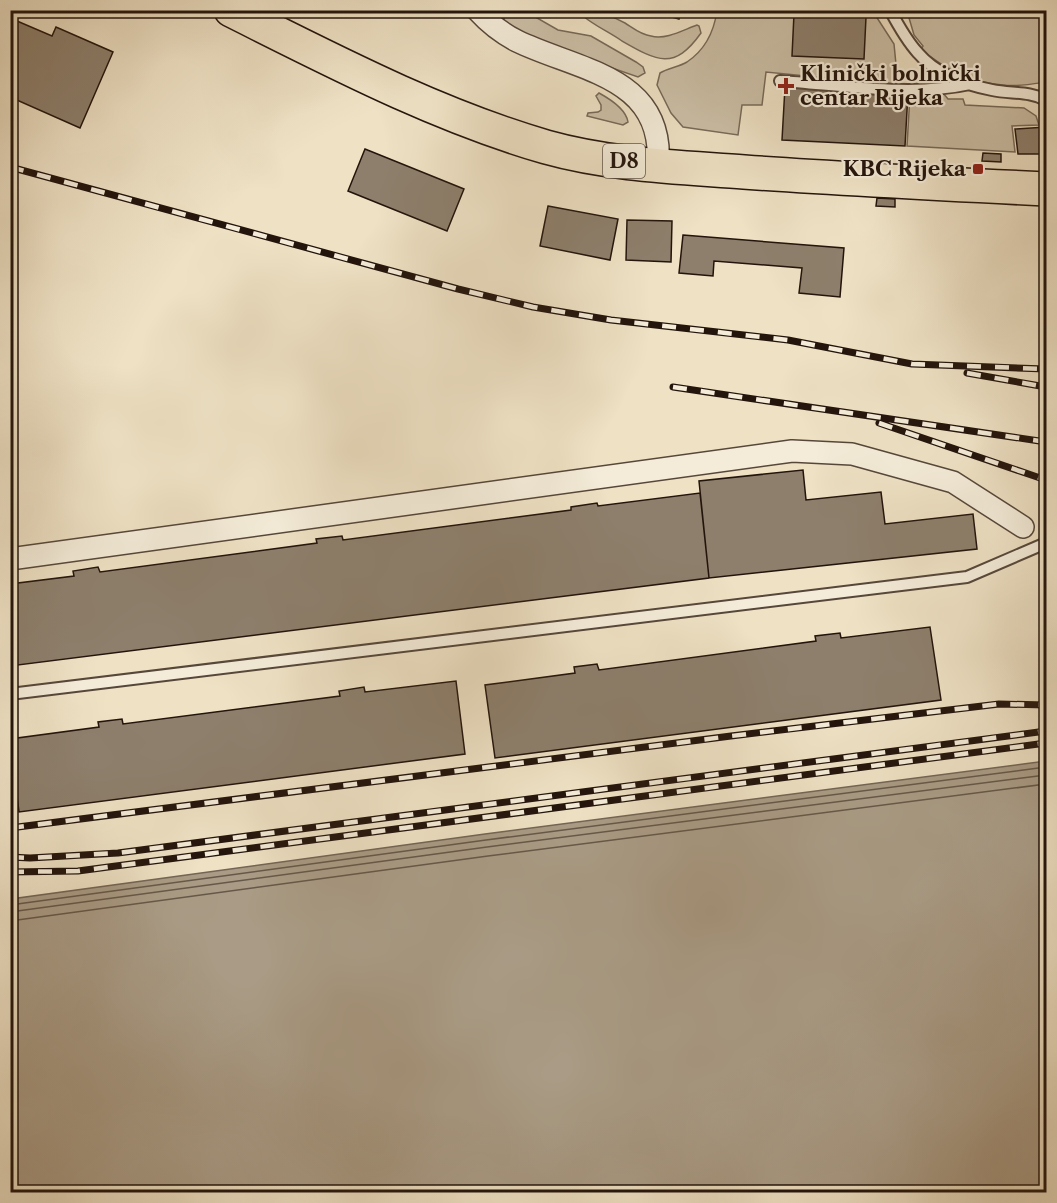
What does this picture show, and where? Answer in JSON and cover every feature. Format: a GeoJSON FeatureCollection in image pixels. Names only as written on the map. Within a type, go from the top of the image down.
{"type":"FeatureCollection","features":[{"type":"Feature","properties":{"kind":"main road","name":"D8"},"geometry":{"type":"LineString","coordinates":[[231,10],[354,71],[460,117],[548,147],[606,159],[658,166],[864,180],[1047,189]]}},
{"type":"Feature","properties":{"kind":"street"},"geometry":{"type":"LineString","coordinates":[[477,10],[516,40],[608,77],[633,94],[644,105],[653,123],[657,137],[658,166]]}},
{"type":"Feature","properties":{"kind":"street"},"geometry":{"type":"LineString","coordinates":[[10,559],[792,451],[852,454],[953,482],[1023,527]]}},
{"type":"Feature","properties":{"kind":"lane"},"geometry":{"type":"LineString","coordinates":[[890,10],[918,53],[933,67],[970,84],[993,91],[1036,94],[1047,100]]}},
{"type":"Feature","properties":{"kind":"lane"},"geometry":{"type":"LineString","coordinates":[[780,81],[914,90],[944,90],[970,84]]}},
{"type":"Feature","properties":{"kind":"lane"},"geometry":{"type":"LineString","coordinates":[[10,694],[967,577],[1047,543]]}},
{"type":"Feature","properties":{"kind":"shaded area"},"geometry":{"type":"Polygon","coordinates":[[[872,10],[894,44],[898,85],[766,72],[762,105],[742,105],[738,135],[683,127],[671,113],[657,85],[660,73],[687,62],[704,46],[714,26],[717,11],[872,10]]]}},
{"type":"Feature","properties":{"kind":"shaded area"},"geometry":{"type":"Polygon","coordinates":[[[504,11],[525,11],[558,30],[591,36],[636,62],[643,67],[645,73],[638,77],[527,36],[504,23],[504,11]]]}},
{"type":"Feature","properties":{"kind":"shaded area"},"geometry":{"type":"Polygon","coordinates":[[[584,11],[611,16],[640,33],[657,37],[668,36],[697,25],[701,33],[682,53],[673,58],[664,59],[645,54],[592,23],[583,16],[584,11]]]}},
{"type":"Feature","properties":{"kind":"shaded area"},"geometry":{"type":"Polygon","coordinates":[[[907,11],[1041,11],[1046,41],[1046,82],[1014,86],[992,84],[970,78],[949,68],[921,49],[923,46],[914,35],[907,11]]]}},
{"type":"Feature","properties":{"kind":"shaded area"},"geometry":{"type":"Polygon","coordinates":[[[599,93],[621,109],[628,122],[623,125],[587,116],[588,113],[601,110],[596,96],[599,93]]]}},
{"type":"Feature","properties":{"kind":"shaded area"},"geometry":{"type":"Polygon","coordinates":[[[943,93],[948,99],[963,99],[965,105],[1024,108],[1036,116],[1039,125],[1012,126],[1015,152],[907,146],[910,95],[943,93]]]}},
{"type":"Feature","properties":{"kind":"water"},"geometry":{"type":"Polygon","coordinates":[[[1046,761],[1046,1192],[11,1192],[11,899],[1046,761]]]}},
{"type":"Feature","properties":{"kind":"building"},"geometry":{"type":"Polygon","coordinates":[[[648,10],[682,10],[679,19],[648,10]]]}},
{"type":"Feature","properties":{"kind":"building"},"geometry":{"type":"Polygon","coordinates":[[[794,14],[866,17],[864,59],[792,56],[794,14]]]}},
{"type":"Feature","properties":{"kind":"building"},"geometry":{"type":"Polygon","coordinates":[[[10,18],[52,36],[56,27],[113,52],[80,128],[10,97],[10,18]]]}},
{"type":"Feature","properties":{"kind":"building"},"geometry":{"type":"Polygon","coordinates":[[[785,87],[908,93],[905,146],[782,140],[785,87]]]}},
{"type":"Feature","properties":{"kind":"building"},"geometry":{"type":"Polygon","coordinates":[[[1046,127],[1046,154],[1018,154],[1015,129],[1046,127]]]}},
{"type":"Feature","properties":{"kind":"building"},"geometry":{"type":"Polygon","coordinates":[[[365,149],[464,189],[447,231],[348,191],[365,149]]]}},
{"type":"Feature","properties":{"kind":"building"},"geometry":{"type":"Polygon","coordinates":[[[983,153],[1001,154],[1001,162],[982,161],[983,153]]]}},
{"type":"Feature","properties":{"kind":"building"},"geometry":{"type":"Polygon","coordinates":[[[877,198],[895,199],[895,207],[876,206],[877,198]]]}},
{"type":"Feature","properties":{"kind":"building"},"geometry":{"type":"Polygon","coordinates":[[[548,206],[618,219],[610,260],[540,246],[548,206]]]}},
{"type":"Feature","properties":{"kind":"building"},"geometry":{"type":"Polygon","coordinates":[[[627,220],[672,221],[671,262],[626,260],[627,220]]]}},
{"type":"Feature","properties":{"kind":"building"},"geometry":{"type":"Polygon","coordinates":[[[683,235],[844,248],[840,297],[799,293],[802,268],[714,261],[713,276],[679,273],[683,235]]]}},
{"type":"Feature","properties":{"kind":"building"},"geometry":{"type":"Polygon","coordinates":[[[803,470],[806,500],[881,492],[885,524],[973,514],[977,549],[709,578],[699,481],[803,470]]]}},
{"type":"Feature","properties":{"kind":"building"},"geometry":{"type":"Polygon","coordinates":[[[700,493],[709,578],[10,666],[10,584],[74,576],[73,571],[98,567],[100,572],[317,543],[316,539],[342,536],[343,540],[571,510],[571,507],[597,503],[598,506],[700,493]]]}},
{"type":"Feature","properties":{"kind":"building"},"geometry":{"type":"Polygon","coordinates":[[[930,627],[941,700],[495,758],[485,685],[575,673],[574,667],[597,664],[599,670],[816,641],[815,636],[840,633],[841,638],[930,627]]]}},
{"type":"Feature","properties":{"kind":"building"},"geometry":{"type":"Polygon","coordinates":[[[456,681],[465,754],[19,812],[10,739],[99,727],[98,722],[122,719],[123,724],[340,696],[339,691],[364,687],[365,692],[456,681]]]}},
{"type":"Feature","properties":{"kind":"railway"},"geometry":{"type":"LineString","coordinates":[[10,167],[458,289],[533,307],[611,320],[788,340],[912,364],[1046,369]]}},
{"type":"Feature","properties":{"kind":"railway"},"geometry":{"type":"LineString","coordinates":[[967,373],[1046,387]]}},
{"type":"Feature","properties":{"kind":"railway"},"geometry":{"type":"LineString","coordinates":[[673,387],[1046,442]]}},
{"type":"Feature","properties":{"kind":"railway"},"geometry":{"type":"LineString","coordinates":[[879,423],[1046,480]]}},
{"type":"Feature","properties":{"kind":"railway"},"geometry":{"type":"LineString","coordinates":[[10,828],[999,704],[1046,705]]}},
{"type":"Feature","properties":{"kind":"railway"},"geometry":{"type":"LineString","coordinates":[[10,857],[118,853],[1046,731]]}},
{"type":"Feature","properties":{"kind":"railway"},"geometry":{"type":"LineString","coordinates":[[10,872],[78,871],[1046,743]]}},
{"type":"Feature","properties":{"kind":"place","name":"Klinički bolnički centar Rijeka"},"geometry":{"type":"Point","coordinates":[786,86]}},
{"type":"Feature","properties":{"kind":"place","name":"KBC Rijeka"},"geometry":{"type":"Point","coordinates":[978,169]}}]}
